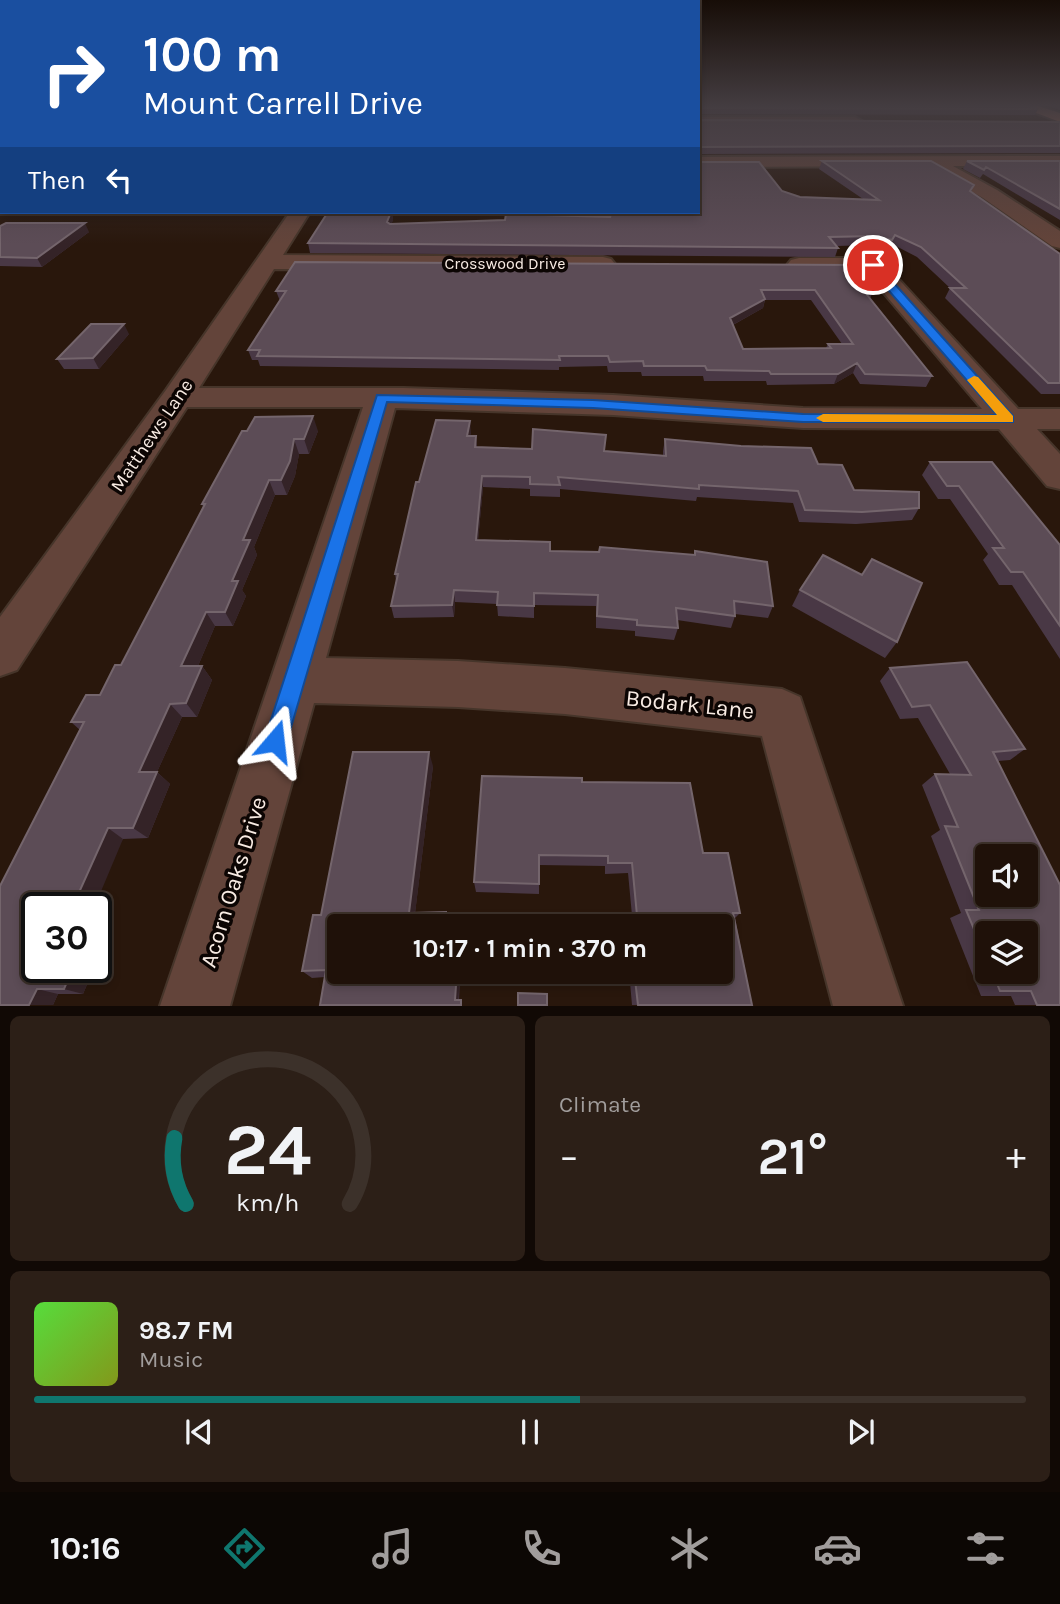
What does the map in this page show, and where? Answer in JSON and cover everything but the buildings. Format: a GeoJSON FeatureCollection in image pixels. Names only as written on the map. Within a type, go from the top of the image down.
{"type":"FeatureCollection","features":[{"type":"Feature","properties":{"kind":"street"},"geometry":{"type":"LineString","coordinates":[[929,161],[990,194],[1060,241]]}},
{"type":"Feature","properties":{"kind":"street"},"geometry":{"type":"LineString","coordinates":[[700,162],[1060,161]]}},
{"type":"Feature","properties":{"kind":"street"},"geometry":{"type":"LineString","coordinates":[[784,163],[797,177]]}},
{"type":"Feature","properties":{"kind":"street","name":"Matthews Lane"},"geometry":{"type":"LineString","coordinates":[[0,655],[269,262],[298,214]]}},
{"type":"Feature","properties":{"kind":"street","name":"Crosswood Drive"},"geometry":{"type":"LineString","coordinates":[[269,262],[622,264]]}},
{"type":"Feature","properties":{"kind":"street"},"geometry":{"type":"LineString","coordinates":[[775,265],[873,265],[1060,477]]}},
{"type":"Feature","properties":{"kind":"street"},"geometry":{"type":"LineString","coordinates":[[177,397],[590,403],[803,418],[1060,419]]}},
{"type":"Feature","properties":{"kind":"street","name":"Acorn Oaks Drive"},"geometry":{"type":"LineString","coordinates":[[195,1006],[382,398]]}},
{"type":"Feature","properties":{"kind":"street","name":"Bodark Lane"},"geometry":{"type":"LineString","coordinates":[[294,680],[458,684],[565,691],[782,714],[868,1006]]}},
{"type":"Feature","properties":{"kind":"slow traffic"},"geometry":{"type":"LineString","coordinates":[[823,418],[1008,419],[974,380]]}},
{"type":"Feature","properties":{"kind":"route"},"geometry":{"type":"LineString","coordinates":[[275,741],[382,398],[555,402],[803,418],[1008,419],[873,265]]}}]}
